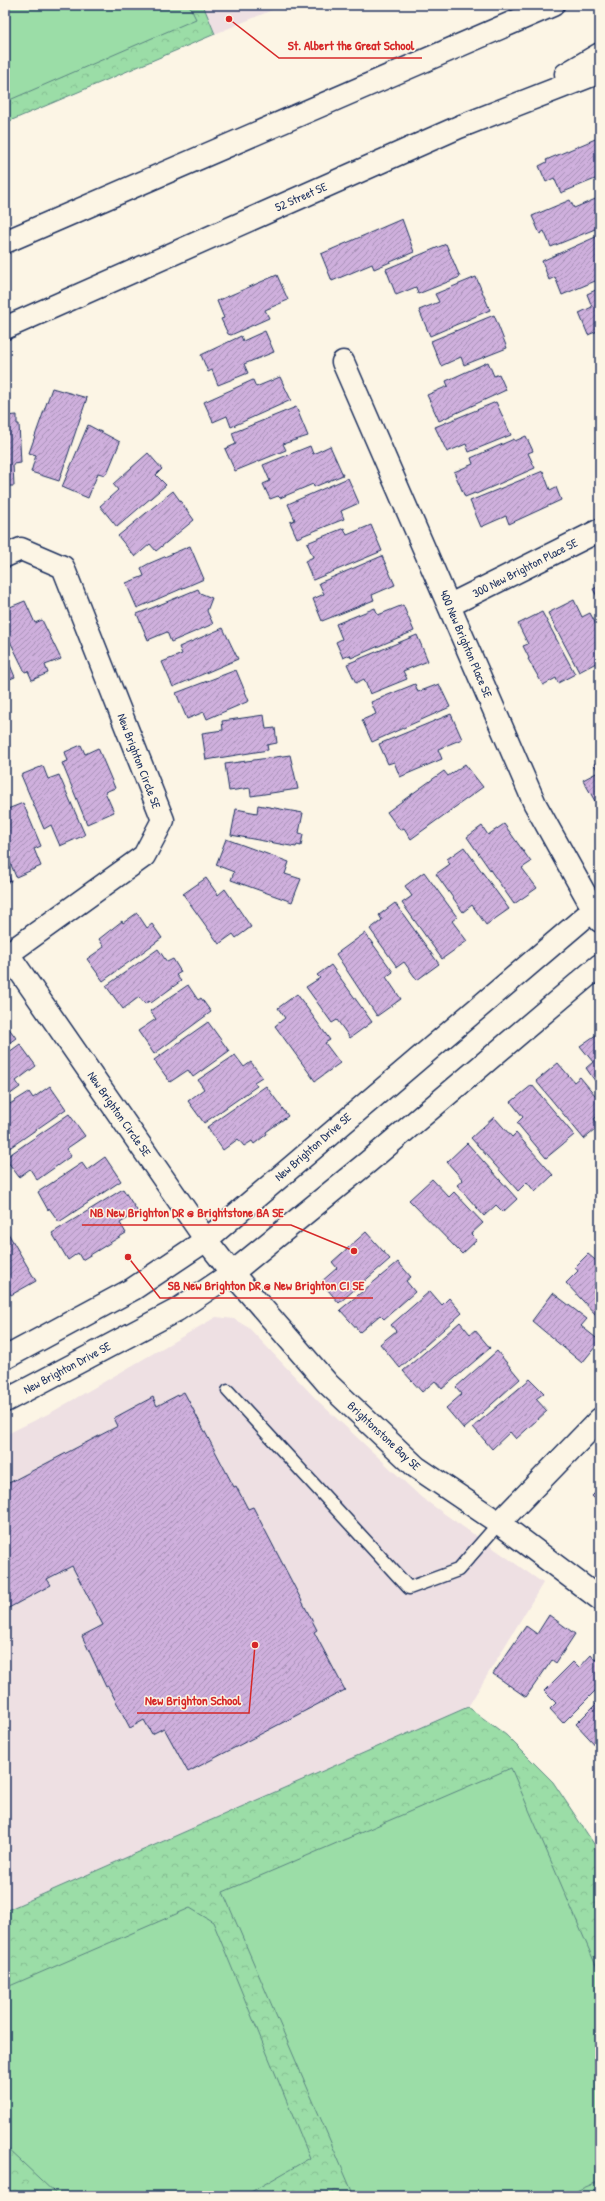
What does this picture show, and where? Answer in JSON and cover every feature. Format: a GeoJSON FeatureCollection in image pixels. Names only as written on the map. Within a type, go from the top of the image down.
{"type":"FeatureCollection","features":[{"type":"Feature","properties":{"kind":"street"},"geometry":{"type":"LineString","coordinates":[[5,242],[553,5]]}},
{"type":"Feature","properties":{"kind":"street"},"geometry":{"type":"LineString","coordinates":[[508,108],[600,54]]}},
{"type":"Feature","properties":{"kind":"street","name":"52 Street SE"},"geometry":{"type":"LineString","coordinates":[[5,328],[458,127],[600,72]]}},
{"type":"Feature","properties":{"kind":"street","name":"400 New Brighton Place SE"},"geometry":{"type":"LineString","coordinates":[[344,362],[536,804],[598,912]]}},
{"type":"Feature","properties":{"kind":"street","name":"300 New Brighton Place SE"},"geometry":{"type":"LineString","coordinates":[[450,605],[600,530]]}},
{"type":"Feature","properties":{"kind":"street","name":"New Brighton Circle SE"},"geometry":{"type":"LineString","coordinates":[[5,556],[21,549],[63,567],[163,820],[144,856],[7,955],[206,1240],[232,1273]]}},
{"type":"Feature","properties":{"kind":"street","name":"New Brighton Drive SE"},"geometry":{"type":"LineString","coordinates":[[5,1358],[133,1289],[206,1240],[598,912]]}},
{"type":"Feature","properties":{"kind":"street","name":"New Brighton Drive SE"},"geometry":{"type":"LineString","coordinates":[[5,1401],[177,1310],[232,1273],[368,1162],[600,965]]}},
{"type":"Feature","properties":{"kind":"street","name":"Brightonstone Bay SE"},"geometry":{"type":"LineString","coordinates":[[232,1273],[328,1384],[416,1467],[499,1523],[600,1599]]}},
{"type":"Feature","properties":{"kind":"street"},"geometry":{"type":"LineString","coordinates":[[499,1523],[600,1418]]}},
{"type":"Feature","properties":{"kind":"lane"},"geometry":{"type":"LineString","coordinates":[[228,1391],[409,1588],[458,1570],[499,1523]]}},
{"type":"Feature","properties":{"kind":"shaded area"},"geometry":{"type":"Polygon","coordinates":[[[203,5],[284,5],[215,34],[203,5]]]}},
{"type":"Feature","properties":{"kind":"shaded area"},"geometry":{"type":"Polygon","coordinates":[[[216,1317],[234,1319],[249,1328],[318,1401],[422,1498],[543,1583],[468,1707],[5,1911],[5,1435],[52,1412],[216,1317]]]}},
{"type":"Feature","properties":{"kind":"green space"},"geometry":{"type":"Polygon","coordinates":[[[5,5],[203,5],[215,34],[5,123],[5,5]]]}},
{"type":"Feature","properties":{"kind":"green space"},"geometry":{"type":"Polygon","coordinates":[[[5,5],[189,5],[196,19],[5,102],[5,5]]]}},
{"type":"Feature","properties":{"kind":"green space"},"geometry":{"type":"Polygon","coordinates":[[[468,1707],[506,1735],[553,1782],[600,1853],[600,2196],[5,2196],[5,1911],[468,1707]]]}},
{"type":"Feature","properties":{"kind":"green space"},"geometry":{"type":"Polygon","coordinates":[[[511,1768],[600,1975],[600,2181],[564,2196],[354,2196],[223,1892],[511,1768]]]}},
{"type":"Feature","properties":{"kind":"green space"},"geometry":{"type":"Polygon","coordinates":[[[190,1908],[213,1922],[310,2158],[244,2196],[58,2196],[5,2146],[5,1988],[190,1908]]]}},
{"type":"Feature","properties":{"kind":"building"},"geometry":{"type":"Polygon","coordinates":[[[600,137],[600,177],[561,193],[554,178],[546,182],[539,166],[547,162],[546,160],[600,137]]]}},
{"type":"Feature","properties":{"kind":"building"},"geometry":{"type":"Polygon","coordinates":[[[598,198],[600,227],[551,247],[544,231],[540,234],[532,216],[570,200],[574,208],[598,198]]]}},
{"type":"Feature","properties":{"kind":"building"},"geometry":{"type":"Polygon","coordinates":[[[402,219],[414,252],[374,269],[372,264],[332,281],[321,254],[402,219]]]}},
{"type":"Feature","properties":{"kind":"building"},"geometry":{"type":"Polygon","coordinates":[[[600,235],[600,279],[562,295],[555,277],[549,280],[542,261],[600,235]]]}},
{"type":"Feature","properties":{"kind":"building"},"geometry":{"type":"Polygon","coordinates":[[[446,244],[460,277],[418,294],[416,287],[396,295],[386,269],[446,244]]]}},
{"type":"Feature","properties":{"kind":"building"},"geometry":{"type":"Polygon","coordinates":[[[277,275],[288,300],[265,310],[269,318],[231,335],[228,334],[221,319],[224,318],[217,301],[277,275]]]}},
{"type":"Feature","properties":{"kind":"building"},"geometry":{"type":"Polygon","coordinates":[[[476,277],[490,310],[430,336],[419,310],[439,302],[435,294],[476,277]]]}},
{"type":"Feature","properties":{"kind":"building"},"geometry":{"type":"Polygon","coordinates":[[[600,288],[600,330],[588,335],[579,313],[592,307],[587,294],[600,288]]]}},
{"type":"Feature","properties":{"kind":"building"},"geometry":{"type":"Polygon","coordinates":[[[494,315],[507,348],[464,365],[461,357],[441,366],[431,341],[494,315]]]}},
{"type":"Feature","properties":{"kind":"building"},"geometry":{"type":"Polygon","coordinates":[[[265,331],[274,352],[244,364],[248,373],[218,385],[212,370],[208,372],[201,355],[241,336],[243,341],[265,331]]]}},
{"type":"Feature","properties":{"kind":"building"},"geometry":{"type":"Polygon","coordinates":[[[488,362],[494,376],[499,374],[506,390],[439,421],[427,395],[448,386],[446,381],[488,362]]]}},
{"type":"Feature","properties":{"kind":"building"},"geometry":{"type":"Polygon","coordinates":[[[280,377],[291,400],[231,427],[227,416],[213,422],[204,402],[253,380],[256,387],[280,377]]]}},
{"type":"Feature","properties":{"kind":"building"},"geometry":{"type":"Polygon","coordinates":[[[52,388],[87,398],[59,481],[31,472],[36,455],[29,453],[52,388]]]}},
{"type":"Feature","properties":{"kind":"building"},"geometry":{"type":"Polygon","coordinates":[[[496,402],[511,435],[469,452],[466,444],[447,452],[435,427],[496,402]]]}},
{"type":"Feature","properties":{"kind":"building"},"geometry":{"type":"Polygon","coordinates":[[[296,407],[308,436],[283,444],[286,450],[235,471],[225,449],[236,444],[232,433],[296,407]]]}},
{"type":"Feature","properties":{"kind":"building"},"geometry":{"type":"Polygon","coordinates":[[[17,415],[17,424],[19,424],[21,463],[13,464],[14,486],[5,486],[5,416],[17,415]]]}},
{"type":"Feature","properties":{"kind":"building"},"geometry":{"type":"Polygon","coordinates":[[[88,425],[120,442],[108,471],[105,475],[98,473],[88,498],[62,487],[88,425]]]}},
{"type":"Feature","properties":{"kind":"building"},"geometry":{"type":"Polygon","coordinates":[[[526,436],[533,451],[528,453],[535,468],[476,494],[475,493],[465,497],[454,472],[473,464],[471,458],[514,439],[515,441],[526,436]]]}},
{"type":"Feature","properties":{"kind":"building"},"geometry":{"type":"Polygon","coordinates":[[[310,446],[313,454],[330,446],[343,475],[314,487],[313,484],[280,498],[278,496],[270,499],[263,484],[270,481],[263,465],[310,446]]]}},
{"type":"Feature","properties":{"kind":"building"},"geometry":{"type":"Polygon","coordinates":[[[148,453],[162,469],[156,475],[166,485],[117,527],[100,506],[118,490],[113,484],[148,453]]]}},
{"type":"Feature","properties":{"kind":"building"},"geometry":{"type":"Polygon","coordinates":[[[543,471],[550,490],[556,487],[561,500],[509,524],[506,516],[481,527],[470,501],[543,471]]]}},
{"type":"Feature","properties":{"kind":"building"},"geometry":{"type":"Polygon","coordinates":[[[348,478],[359,503],[341,511],[344,519],[297,538],[290,522],[295,520],[288,504],[348,478]]]}},
{"type":"Feature","properties":{"kind":"building"},"geometry":{"type":"Polygon","coordinates":[[[173,491],[194,520],[156,551],[150,544],[135,557],[118,536],[173,491]]]}},
{"type":"Feature","properties":{"kind":"building"},"geometry":{"type":"Polygon","coordinates":[[[371,525],[382,551],[313,580],[305,561],[313,557],[307,543],[344,528],[347,535],[371,525]]]}},
{"type":"Feature","properties":{"kind":"building"},"geometry":{"type":"Polygon","coordinates":[[[190,546],[204,579],[137,608],[126,583],[144,576],[141,568],[190,546]]]}},
{"type":"Feature","properties":{"kind":"building"},"geometry":{"type":"Polygon","coordinates":[[[382,556],[395,585],[372,595],[374,600],[322,621],[313,599],[324,594],[319,583],[382,556]]]}},
{"type":"Feature","properties":{"kind":"building"},"geometry":{"type":"Polygon","coordinates":[[[600,586],[600,602],[593,589],[600,586]]]}},
{"type":"Feature","properties":{"kind":"building"},"geometry":{"type":"Polygon","coordinates":[[[198,589],[200,593],[212,598],[207,611],[213,624],[171,642],[167,632],[148,640],[137,614],[198,589]]]}},
{"type":"Feature","properties":{"kind":"building"},"geometry":{"type":"Polygon","coordinates":[[[574,600],[582,617],[590,613],[600,632],[600,665],[597,667],[596,663],[579,672],[548,613],[574,600]]]}},
{"type":"Feature","properties":{"kind":"building"},"geometry":{"type":"Polygon","coordinates":[[[25,601],[35,623],[42,620],[61,659],[45,665],[48,673],[32,680],[28,671],[25,672],[5,631],[5,609],[25,601]]]}},
{"type":"Feature","properties":{"kind":"building"},"geometry":{"type":"Polygon","coordinates":[[[403,605],[414,631],[351,658],[350,655],[343,658],[336,642],[342,639],[336,624],[375,608],[378,615],[403,605]]]}},
{"type":"Feature","properties":{"kind":"building"},"geometry":{"type":"Polygon","coordinates":[[[600,610],[600,620],[596,612],[600,610]]]}},
{"type":"Feature","properties":{"kind":"building"},"geometry":{"type":"Polygon","coordinates":[[[542,612],[575,674],[558,683],[556,678],[543,685],[528,659],[529,658],[523,646],[528,644],[518,624],[542,612]]]}},
{"type":"Feature","properties":{"kind":"building"},"geometry":{"type":"Polygon","coordinates":[[[223,628],[238,659],[173,687],[162,662],[182,654],[179,647],[223,628]]]}},
{"type":"Feature","properties":{"kind":"building"},"geometry":{"type":"Polygon","coordinates":[[[417,635],[428,661],[403,671],[407,679],[370,694],[364,679],[356,683],[347,664],[417,635]]]}},
{"type":"Feature","properties":{"kind":"building"},"geometry":{"type":"Polygon","coordinates":[[[5,653],[15,677],[5,681],[5,653]]]}},
{"type":"Feature","properties":{"kind":"building"},"geometry":{"type":"Polygon","coordinates":[[[236,670],[249,701],[207,719],[204,712],[187,719],[176,693],[236,670]]]}},
{"type":"Feature","properties":{"kind":"building"},"geometry":{"type":"Polygon","coordinates":[[[415,684],[418,692],[439,684],[450,707],[372,742],[362,720],[376,714],[371,702],[415,684]]]}},
{"type":"Feature","properties":{"kind":"building"},"geometry":{"type":"Polygon","coordinates":[[[451,714],[462,739],[438,749],[442,759],[400,777],[394,762],[388,764],[379,744],[451,714]]]}},
{"type":"Feature","properties":{"kind":"building"},"geometry":{"type":"Polygon","coordinates":[[[264,715],[266,729],[275,728],[277,743],[267,745],[268,750],[206,760],[202,733],[223,730],[222,721],[264,715]]]}},
{"type":"Feature","properties":{"kind":"building"},"geometry":{"type":"Polygon","coordinates":[[[81,745],[85,754],[98,748],[115,788],[105,792],[114,812],[87,824],[62,763],[68,761],[65,752],[81,745]]]}},
{"type":"Feature","properties":{"kind":"building"},"geometry":{"type":"Polygon","coordinates":[[[290,755],[298,789],[251,796],[250,788],[229,791],[225,764],[290,755]]]}},
{"type":"Feature","properties":{"kind":"building"},"geometry":{"type":"Polygon","coordinates":[[[600,760],[600,810],[583,780],[598,772],[594,764],[600,760]]]}},
{"type":"Feature","properties":{"kind":"building"},"geometry":{"type":"Polygon","coordinates":[[[465,764],[483,787],[411,839],[404,828],[400,830],[387,812],[444,771],[448,776],[465,764]]]}},
{"type":"Feature","properties":{"kind":"building"},"geometry":{"type":"Polygon","coordinates":[[[43,766],[48,779],[59,775],[85,835],[60,846],[51,825],[44,829],[21,775],[43,766]]]}},
{"type":"Feature","properties":{"kind":"building"},"geometry":{"type":"Polygon","coordinates":[[[23,803],[41,846],[34,849],[41,866],[16,877],[5,850],[5,810],[23,803]]]}},
{"type":"Feature","properties":{"kind":"building"},"geometry":{"type":"Polygon","coordinates":[[[258,805],[303,813],[299,833],[303,834],[301,846],[297,845],[296,847],[231,835],[236,809],[257,813],[258,805]]]}},
{"type":"Feature","properties":{"kind":"building"},"geometry":{"type":"Polygon","coordinates":[[[504,824],[531,862],[522,868],[537,888],[514,904],[467,837],[482,826],[488,835],[504,824]]]}},
{"type":"Feature","properties":{"kind":"building"},"geometry":{"type":"Polygon","coordinates":[[[226,839],[289,862],[285,874],[301,879],[292,902],[231,880],[234,872],[216,865],[226,839]]]}},
{"type":"Feature","properties":{"kind":"building"},"geometry":{"type":"Polygon","coordinates":[[[464,847],[509,909],[486,925],[472,905],[463,912],[436,874],[450,864],[447,859],[464,847]]]}},
{"type":"Feature","properties":{"kind":"building"},"geometry":{"type":"Polygon","coordinates":[[[5,866],[11,881],[5,883],[5,866]]]}},
{"type":"Feature","properties":{"kind":"building"},"geometry":{"type":"Polygon","coordinates":[[[424,872],[457,917],[452,921],[467,941],[442,959],[402,903],[412,896],[405,886],[424,872]]]}},
{"type":"Feature","properties":{"kind":"building"},"geometry":{"type":"Polygon","coordinates":[[[206,878],[218,895],[225,889],[251,927],[236,938],[233,934],[219,944],[183,894],[206,878]]]}},
{"type":"Feature","properties":{"kind":"building"},"geometry":{"type":"Polygon","coordinates":[[[395,903],[439,964],[417,980],[404,962],[397,967],[370,929],[382,920],[379,915],[395,903]]]}},
{"type":"Feature","properties":{"kind":"building"},"geometry":{"type":"Polygon","coordinates":[[[137,913],[147,928],[152,924],[162,938],[103,981],[87,959],[104,947],[99,939],[122,921],[123,923],[137,913]]]}},
{"type":"Feature","properties":{"kind":"building"},"geometry":{"type":"Polygon","coordinates":[[[365,933],[393,972],[386,977],[401,999],[377,1016],[336,954],[365,933]]]}},
{"type":"Feature","properties":{"kind":"building"},"geometry":{"type":"Polygon","coordinates":[[[158,949],[167,962],[173,959],[181,972],[176,975],[181,981],[151,1003],[149,1001],[145,1004],[139,997],[123,1009],[106,986],[158,949]]]}},
{"type":"Feature","properties":{"kind":"building"},"geometry":{"type":"Polygon","coordinates":[[[331,965],[372,1022],[350,1038],[337,1020],[332,1023],[306,987],[320,978],[317,975],[331,965]]]}},
{"type":"Feature","properties":{"kind":"building"},"geometry":{"type":"Polygon","coordinates":[[[188,985],[198,1000],[201,998],[211,1012],[154,1054],[138,1031],[156,1019],[150,1011],[188,985]]]}},
{"type":"Feature","properties":{"kind":"building"},"geometry":{"type":"Polygon","coordinates":[[[297,994],[330,1040],[325,1043],[340,1063],[315,1081],[275,1026],[285,1018],[278,1008],[297,994]]]}},
{"type":"Feature","properties":{"kind":"building"},"geometry":{"type":"Polygon","coordinates":[[[208,1022],[229,1051],[193,1077],[188,1070],[170,1082],[154,1060],[208,1022]]]}},
{"type":"Feature","properties":{"kind":"building"},"geometry":{"type":"Polygon","coordinates":[[[5,1023],[16,1038],[5,1046],[5,1023]]]}},
{"type":"Feature","properties":{"kind":"building"},"geometry":{"type":"Polygon","coordinates":[[[600,1032],[600,1088],[586,1068],[593,1062],[580,1046],[600,1032]]]}},
{"type":"Feature","properties":{"kind":"building"},"geometry":{"type":"Polygon","coordinates":[[[20,1044],[36,1066],[16,1081],[20,1087],[5,1098],[5,1055],[20,1044]]]}},
{"type":"Feature","properties":{"kind":"building"},"geometry":{"type":"Polygon","coordinates":[[[235,1055],[244,1067],[251,1062],[262,1077],[254,1082],[257,1086],[204,1123],[188,1101],[204,1089],[198,1080],[235,1055]]]}},
{"type":"Feature","properties":{"kind":"building"},"geometry":{"type":"Polygon","coordinates":[[[558,1063],[574,1082],[580,1077],[600,1101],[600,1114],[594,1119],[600,1126],[584,1139],[536,1081],[558,1063]]]}},
{"type":"Feature","properties":{"kind":"building"},"geometry":{"type":"Polygon","coordinates":[[[532,1085],[574,1135],[546,1158],[517,1123],[523,1117],[511,1102],[532,1085]]]}},
{"type":"Feature","properties":{"kind":"building"},"geometry":{"type":"Polygon","coordinates":[[[50,1086],[66,1109],[8,1149],[5,1145],[5,1107],[29,1092],[33,1098],[50,1086]]]}},
{"type":"Feature","properties":{"kind":"building"},"geometry":{"type":"Polygon","coordinates":[[[266,1086],[288,1116],[266,1132],[267,1134],[254,1144],[252,1141],[244,1146],[238,1139],[223,1150],[207,1127],[266,1086]]]}},
{"type":"Feature","properties":{"kind":"building"},"geometry":{"type":"Polygon","coordinates":[[[69,1114],[85,1136],[66,1149],[71,1156],[37,1180],[30,1169],[19,1177],[5,1158],[69,1114]]]}},
{"type":"Feature","properties":{"kind":"building"},"geometry":{"type":"Polygon","coordinates":[[[494,1117],[512,1137],[516,1133],[553,1175],[535,1192],[527,1182],[518,1191],[471,1138],[494,1117]]]}},
{"type":"Feature","properties":{"kind":"building"},"geometry":{"type":"Polygon","coordinates":[[[467,1143],[517,1199],[503,1212],[496,1205],[484,1216],[457,1185],[463,1180],[447,1162],[467,1143]]]}},
{"type":"Feature","properties":{"kind":"building"},"geometry":{"type":"Polygon","coordinates":[[[105,1157],[121,1181],[59,1222],[49,1208],[48,1210],[38,1192],[82,1163],[87,1170],[105,1157]]]}},
{"type":"Feature","properties":{"kind":"building"},"geometry":{"type":"Polygon","coordinates":[[[432,1179],[449,1197],[454,1192],[483,1223],[471,1234],[477,1240],[462,1254],[409,1200],[432,1179]]]}},
{"type":"Feature","properties":{"kind":"building"},"geometry":{"type":"Polygon","coordinates":[[[123,1189],[138,1212],[120,1223],[126,1233],[82,1260],[78,1253],[68,1260],[52,1233],[123,1189]]]}},
{"type":"Feature","properties":{"kind":"building"},"geometry":{"type":"Polygon","coordinates":[[[5,1228],[36,1281],[11,1295],[5,1283],[5,1228]]]}},
{"type":"Feature","properties":{"kind":"building"},"geometry":{"type":"Polygon","coordinates":[[[366,1232],[390,1259],[339,1303],[321,1282],[337,1268],[332,1262],[366,1232]]]}},
{"type":"Feature","properties":{"kind":"building"},"geometry":{"type":"Polygon","coordinates":[[[588,1254],[600,1264],[600,1315],[598,1317],[566,1283],[578,1271],[575,1267],[588,1254]]]}},
{"type":"Feature","properties":{"kind":"building"},"geometry":{"type":"Polygon","coordinates":[[[398,1262],[411,1277],[406,1281],[415,1292],[384,1319],[380,1315],[360,1332],[340,1310],[398,1262]]]}},
{"type":"Feature","properties":{"kind":"building"},"geometry":{"type":"Polygon","coordinates":[[[430,1291],[442,1305],[449,1298],[462,1313],[400,1368],[380,1344],[396,1331],[391,1325],[430,1291]]]}},
{"type":"Feature","properties":{"kind":"building"},"geometry":{"type":"Polygon","coordinates":[[[553,1293],[587,1319],[581,1326],[600,1341],[582,1363],[532,1321],[553,1293]]]}},
{"type":"Feature","properties":{"kind":"building"},"geometry":{"type":"Polygon","coordinates":[[[460,1322],[470,1334],[475,1330],[490,1348],[442,1389],[435,1381],[422,1392],[403,1371],[460,1322]]]}},
{"type":"Feature","properties":{"kind":"building"},"geometry":{"type":"Polygon","coordinates":[[[497,1351],[520,1379],[464,1429],[446,1408],[462,1394],[456,1387],[497,1351]]]}},
{"type":"Feature","properties":{"kind":"building"},"geometry":{"type":"Polygon","coordinates":[[[530,1379],[544,1393],[536,1399],[547,1411],[516,1439],[510,1432],[492,1449],[473,1427],[530,1379]]]}},
{"type":"Feature","properties":{"kind":"building"},"geometry":{"type":"Polygon","coordinates":[[[184,1392],[234,1487],[236,1486],[248,1509],[253,1507],[317,1630],[314,1632],[345,1690],[188,1772],[164,1728],[152,1734],[144,1720],[130,1728],[108,1686],[106,1687],[82,1636],[103,1625],[72,1566],[47,1579],[51,1585],[5,1610],[5,1485],[118,1426],[114,1418],[153,1397],[157,1406],[184,1392]]]}},
{"type":"Feature","properties":{"kind":"building"},"geometry":{"type":"Polygon","coordinates":[[[600,1488],[600,1504],[592,1496],[600,1488]]]}},
{"type":"Feature","properties":{"kind":"building"},"geometry":{"type":"Polygon","coordinates":[[[549,1615],[575,1634],[556,1663],[552,1660],[526,1697],[493,1674],[526,1626],[537,1634],[549,1615]]]}},
{"type":"Feature","properties":{"kind":"building"},"geometry":{"type":"Polygon","coordinates":[[[591,1655],[595,1660],[600,1655],[600,1686],[563,1723],[550,1709],[556,1703],[544,1691],[573,1662],[579,1668],[591,1655]]]}},
{"type":"Feature","properties":{"kind":"building"},"geometry":{"type":"Polygon","coordinates":[[[600,1700],[600,1750],[576,1724],[600,1700]]]}},
{"type":"Feature","properties":{"kind":"place","name":"St. Albert the Great School"},"geometry":{"type":"Point","coordinates":[229,19]}},
{"type":"Feature","properties":{"kind":"place","name":"NB New Brighton DR @ Brightstone BA SE"},"geometry":{"type":"Point","coordinates":[354,1251]}},
{"type":"Feature","properties":{"kind":"place","name":"SB New Brighton DR @ New Brighton CI SE"},"geometry":{"type":"Point","coordinates":[128,1257]}},
{"type":"Feature","properties":{"kind":"place","name":"New Brighton School"},"geometry":{"type":"Point","coordinates":[255,1645]}}]}
